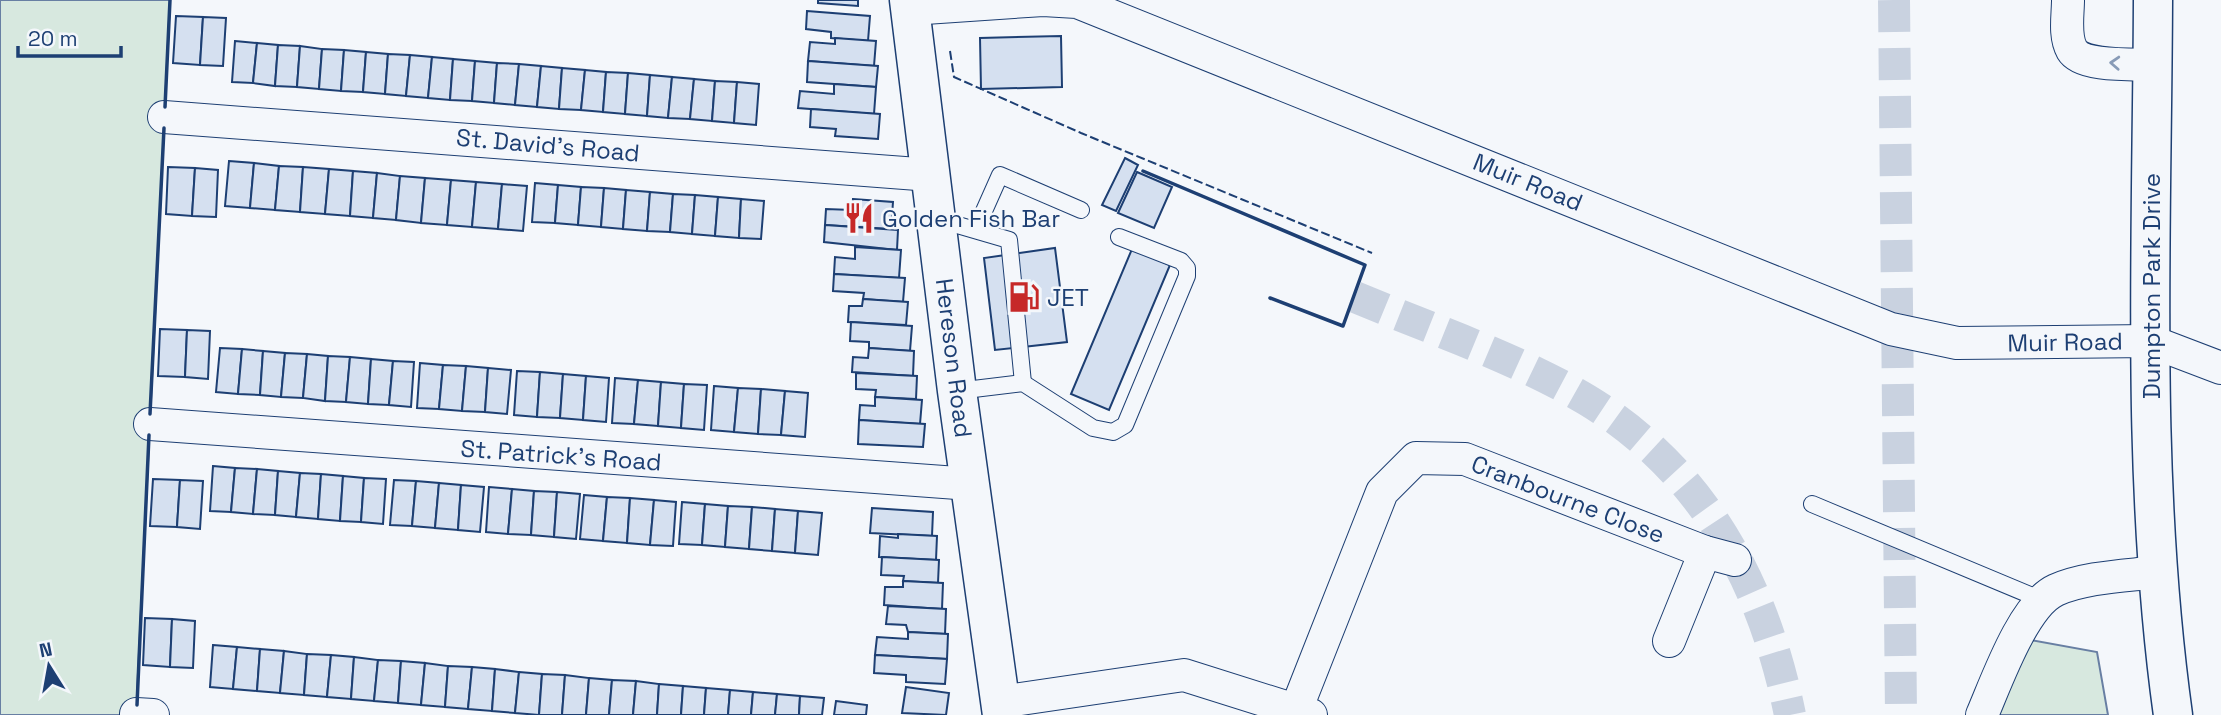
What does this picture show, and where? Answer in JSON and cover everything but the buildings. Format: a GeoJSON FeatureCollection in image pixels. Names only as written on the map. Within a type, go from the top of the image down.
{"type":"FeatureCollection","features":[{"type":"Feature","properties":{"kind":"street","name":"Muir Road"},"geometry":{"type":"LineString","coordinates":[[910,4],[1043,0],[1077,2],[1891,329],[1957,343],[2150,341]]}},
{"type":"Feature","properties":{"kind":"street"},"geometry":{"type":"LineString","coordinates":[[2068,0],[2068,36],[2071,49],[2078,57],[2091,61],[2153,65]]}},
{"type":"Feature","properties":{"kind":"street","name":"Dumpton Park Drive"},"geometry":{"type":"LineString","coordinates":[[2153,0],[2150,341],[2157,572],[2173,715]]}},
{"type":"Feature","properties":{"kind":"street","name":"Hereson Road"},"geometry":{"type":"LineString","coordinates":[[910,4],[957,391],[1001,708]]}},
{"type":"Feature","properties":{"kind":"street","name":"St. David's Road"},"geometry":{"type":"LineString","coordinates":[[164,117],[931,175]]}},
{"type":"Feature","properties":{"kind":"street"},"geometry":{"type":"LineString","coordinates":[[2150,341],[2221,368]]}},
{"type":"Feature","properties":{"kind":"street","name":"St. Patrick's Road"},"geometry":{"type":"LineString","coordinates":[[150,424],[971,484]]}},
{"type":"Feature","properties":{"kind":"street","name":"Cranbourne Close"},"geometry":{"type":"LineString","coordinates":[[1303,713],[1382,492],[1416,458],[1465,459],[1705,552],[1735,560]]}},
{"type":"Feature","properties":{"kind":"street"},"geometry":{"type":"LineString","coordinates":[[1669,641],[1705,552]]}},
{"type":"Feature","properties":{"kind":"street"},"geometry":{"type":"LineString","coordinates":[[1982,715],[2014,639],[2042,600],[2054,591],[2078,583],[2157,572]]}},
{"type":"Feature","properties":{"kind":"street"},"geometry":{"type":"LineString","coordinates":[[1001,708],[1184,675],[1303,713]]}},
{"type":"Feature","properties":{"kind":"lane"},"geometry":{"type":"LineString","coordinates":[[976,229],[1000,175],[1080,210]]}},
{"type":"Feature","properties":{"kind":"lane"},"geometry":{"type":"LineString","coordinates":[[937,219],[1009,240],[1023,383]]}},
{"type":"Feature","properties":{"kind":"lane"},"geometry":{"type":"LineString","coordinates":[[957,391],[1023,383],[1093,428],[1114,432],[1125,425],[1187,276],[1187,268],[1181,261],[1119,237]]}},
{"type":"Feature","properties":{"kind":"lane"},"geometry":{"type":"LineString","coordinates":[[1812,504],[2042,600]]}},
{"type":"Feature","properties":{"kind":"shaded area"},"geometry":{"type":"Polygon","coordinates":[[[0,0],[170,0],[136,715],[0,715],[0,0]]]}},
{"type":"Feature","properties":{"kind":"shaded area"},"geometry":{"type":"Polygon","coordinates":[[[2030,640],[2097,652],[2108,715],[1993,715],[2030,640]]]}},
{"type":"Feature","properties":{"kind":"tunnel"},"geometry":{"type":"LineString","coordinates":[[1894,0],[1901,715]]}},
{"type":"Feature","properties":{"kind":"tunnel"},"geometry":{"type":"LineString","coordinates":[[1355,297],[1503,357],[1560,385],[1628,429],[1664,461],[1696,497],[1723,535],[1745,577],[1764,621],[1779,667],[1790,715]]}},
{"type":"Feature","properties":{"kind":"fence"},"geometry":{"type":"LineString","coordinates":[[950,51],[954,77],[1081,133],[1372,253]]}},
{"type":"Feature","properties":{"kind":"wall"},"geometry":{"type":"LineString","coordinates":[[165,107],[170,0]]}},
{"type":"Feature","properties":{"kind":"wall"},"geometry":{"type":"LineString","coordinates":[[150,414],[164,128]]}},
{"type":"Feature","properties":{"kind":"wall"},"geometry":{"type":"LineString","coordinates":[[1143,171],[1365,265],[1343,326],[1270,298]]}},
{"type":"Feature","properties":{"kind":"wall"},"geometry":{"type":"LineString","coordinates":[[137,705],[149,435]]}},
{"type":"Feature","properties":{"kind":"place","name":"Golden Fish Bar"},"geometry":{"type":"Point","coordinates":[859,218]}},
{"type":"Feature","properties":{"kind":"place","name":"JET"},"geometry":{"type":"Point","coordinates":[1024,297]}}]}
